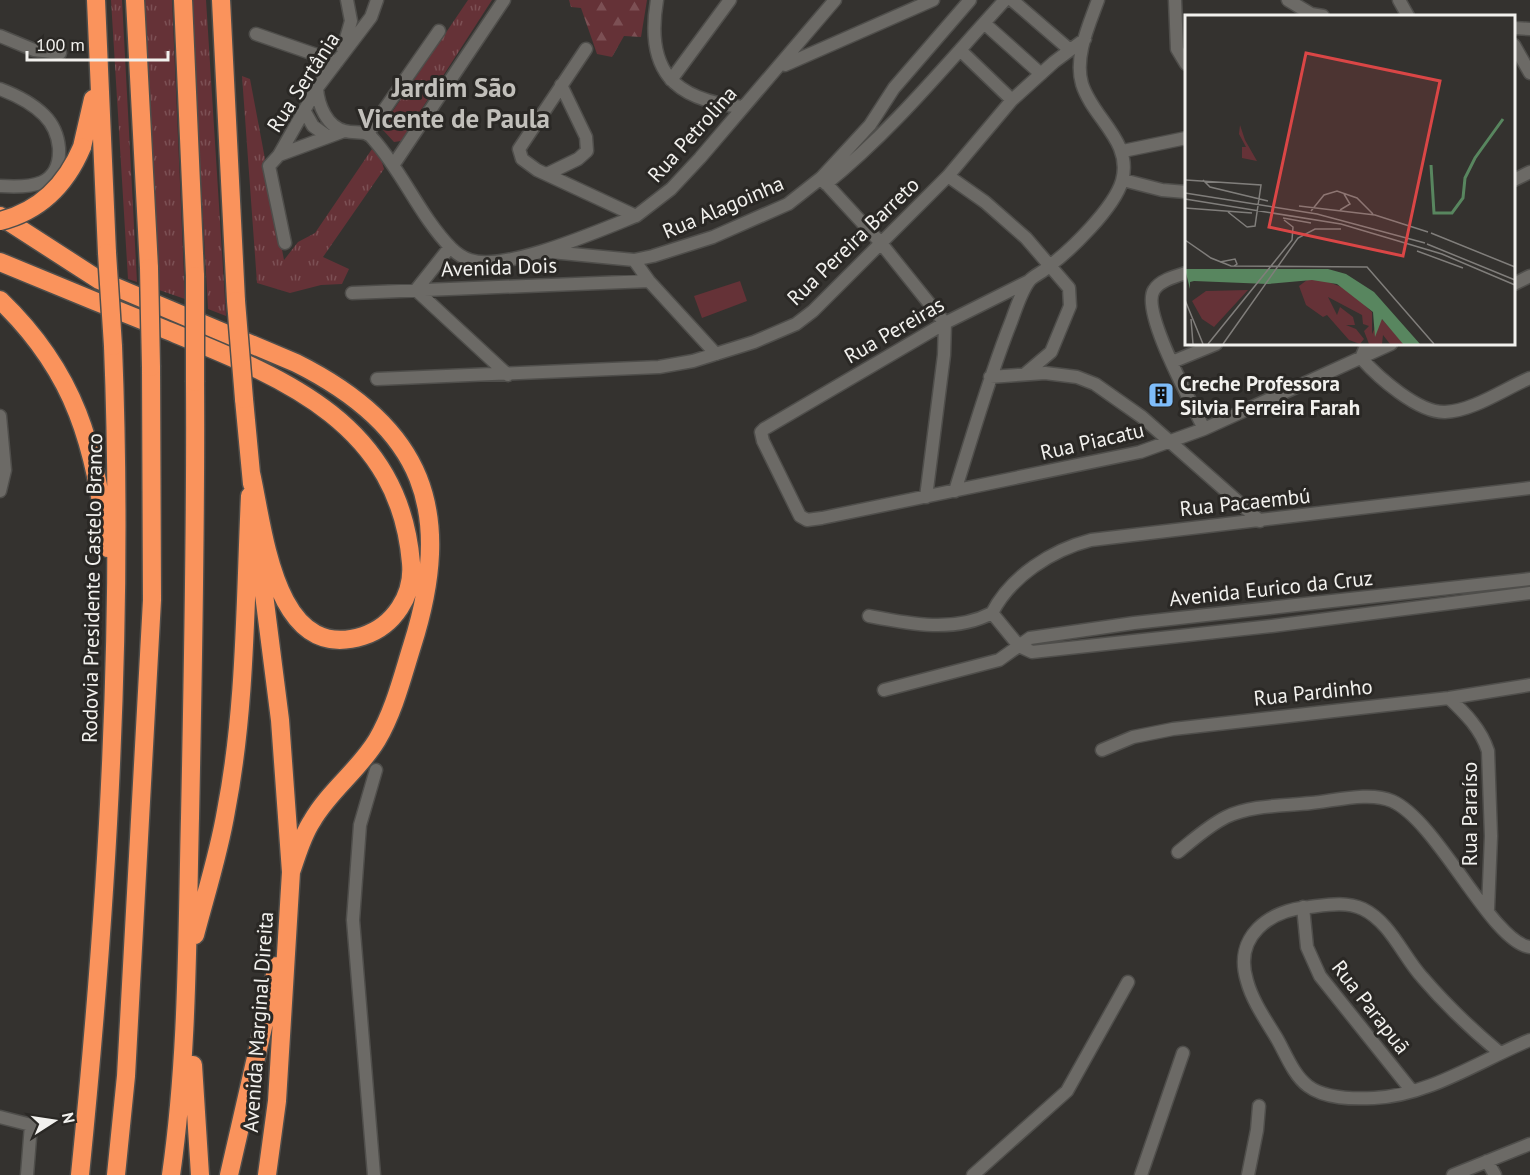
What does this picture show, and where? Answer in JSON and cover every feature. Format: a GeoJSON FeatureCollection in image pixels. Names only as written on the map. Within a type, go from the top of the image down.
{"type":"FeatureCollection","features":[{"type":"Feature","properties":{"kind":"highway","name":"Rodovia Presidente Castelo Branco"},"geometry":{"type":"LineString","coordinates":[[80,1175],[95,1027],[108,843],[118,466],[96,0]]}},
{"type":"Feature","properties":{"kind":"highway"},"geometry":{"type":"LineString","coordinates":[[116,1175],[126,1076],[152,600],[149,268],[135,0]]}},
{"type":"Feature","properties":{"kind":"highway"},"geometry":{"type":"LineString","coordinates":[[171,1175],[185,1049],[194,668],[195,276],[183,0]]}},
{"type":"Feature","properties":{"kind":"highway"},"geometry":{"type":"LineString","coordinates":[[216,0],[244,399],[261,582],[280,720],[291,872]]}},
{"type":"Feature","properties":{"kind":"highway"},"geometry":{"type":"LineString","coordinates":[[221,0],[223,78]]}},
{"type":"Feature","properties":{"kind":"highway"},"geometry":{"type":"LineString","coordinates":[[0,221],[46,201],[70,172],[82,147],[94,93],[98,26]]}},
{"type":"Feature","properties":{"kind":"highway"},"geometry":{"type":"LineString","coordinates":[[0,216],[99,280],[296,363],[349,392],[371,410],[391,432],[422,486],[432,539],[428,589],[398,691],[376,742],[311,821],[291,872]]}},
{"type":"Feature","properties":{"kind":"highway"},"geometry":{"type":"LineString","coordinates":[[0,262],[268,374],[338,417],[371,452],[382,469],[406,526],[412,568],[410,585],[397,614],[385,625],[356,638],[340,639],[316,633],[296,620],[285,605],[278,586],[251,473]]}},
{"type":"Feature","properties":{"kind":"highway"},"geometry":{"type":"LineString","coordinates":[[0,300],[47,353],[80,415],[94,461],[116,609]]}},
{"type":"Feature","properties":{"kind":"highway"},"geometry":{"type":"LineString","coordinates":[[200,1175],[187,967],[217,856],[232,769],[240,693],[251,473]]}},
{"type":"Feature","properties":{"kind":"highway","name":"Avenida Marginal Direita"},"geometry":{"type":"LineString","coordinates":[[267,1175],[277,1101],[291,872]]}},
{"type":"Feature","properties":{"kind":"highway"},"geometry":{"type":"LineString","coordinates":[[229,1175],[288,914]]}},
{"type":"Feature","properties":{"kind":"street"},"geometry":{"type":"LineString","coordinates":[[256,34],[339,57],[351,21],[347,0]]}},
{"type":"Feature","properties":{"kind":"street","name":"Rua Sertânia"},"geometry":{"type":"LineString","coordinates":[[285,243],[269,166],[279,155],[317,88],[371,17],[377,0]]}},
{"type":"Feature","properties":{"kind":"street"},"geometry":{"type":"LineString","coordinates":[[394,164],[504,0]]}},
{"type":"Feature","properties":{"kind":"street"},"geometry":{"type":"LineString","coordinates":[[657,0],[654,28],[655,50],[660,65],[671,80],[712,104],[742,107]]}},
{"type":"Feature","properties":{"kind":"street"},"geometry":{"type":"LineString","coordinates":[[671,80],[730,0]]}},
{"type":"Feature","properties":{"kind":"street","name":"Rua Petrolina"},"geometry":{"type":"LineString","coordinates":[[546,251],[636,216],[671,189],[781,66],[835,0]]}},
{"type":"Feature","properties":{"kind":"street"},"geometry":{"type":"LineString","coordinates":[[781,66],[933,0]]}},
{"type":"Feature","properties":{"kind":"street","name":"Rua Alagoinha"},"geometry":{"type":"LineString","coordinates":[[546,251],[634,260],[672,251],[788,204],[823,181],[870,125],[894,88],[970,0]]}},
{"type":"Feature","properties":{"kind":"street"},"geometry":{"type":"LineString","coordinates":[[926,497],[944,355],[945,323],[880,242],[823,181],[881,136],[1005,0]]}},
{"type":"Feature","properties":{"kind":"street"},"geometry":{"type":"LineString","coordinates":[[1012,0],[1070,50]]}},
{"type":"Feature","properties":{"kind":"street"},"geometry":{"type":"LineString","coordinates":[[1098,0],[1085,39],[1080,68],[1082,84],[1123,151],[1123,180],[1162,190],[1185,192]]}},
{"type":"Feature","properties":{"kind":"street"},"geometry":{"type":"LineString","coordinates":[[1175,0],[1177,49],[1185,62]]}},
{"type":"Feature","properties":{"kind":"street"},"geometry":{"type":"LineString","coordinates":[[1288,0],[1311,14],[1317,15]]}},
{"type":"Feature","properties":{"kind":"street"},"geometry":{"type":"LineString","coordinates":[[1399,0],[1407,15]]}},
{"type":"Feature","properties":{"kind":"street"},"geometry":{"type":"LineString","coordinates":[[984,23],[1041,74]]}},
{"type":"Feature","properties":{"kind":"street"},"geometry":{"type":"LineString","coordinates":[[1515,28],[1530,29]]}},
{"type":"Feature","properties":{"kind":"street"},"geometry":{"type":"LineString","coordinates":[[368,133],[440,31]]}},
{"type":"Feature","properties":{"kind":"street"},"geometry":{"type":"LineString","coordinates":[[0,36],[34,50],[60,53]]}},
{"type":"Feature","properties":{"kind":"street","name":"Rua Pereira Barreto"},"geometry":{"type":"LineString","coordinates":[[378,379],[659,367],[716,354],[775,334],[796,324],[827,299],[880,242],[948,176],[1012,100],[1085,39]]}},
{"type":"Feature","properties":{"kind":"street"},"geometry":{"type":"LineString","coordinates":[[1515,47],[1530,73]]}},
{"type":"Feature","properties":{"kind":"street"},"geometry":{"type":"LineString","coordinates":[[586,49],[519,149],[522,159],[547,174],[636,216]]}},
{"type":"Feature","properties":{"kind":"street"},"geometry":{"type":"LineString","coordinates":[[960,50],[1012,100]]}},
{"type":"Feature","properties":{"kind":"street"},"geometry":{"type":"LineString","coordinates":[[547,174],[578,159],[587,151],[586,136],[561,85]]}},
{"type":"Feature","properties":{"kind":"street"},"geometry":{"type":"LineString","coordinates":[[317,88],[323,112],[344,131]]}},
{"type":"Feature","properties":{"kind":"street"},"geometry":{"type":"LineString","coordinates":[[0,89],[29,103],[44,114],[58,140],[60,160],[55,173],[43,182],[32,186],[0,186]]}},
{"type":"Feature","properties":{"kind":"street"},"geometry":{"type":"LineString","coordinates":[[305,112],[313,126],[327,136]]}},
{"type":"Feature","properties":{"kind":"street"},"geometry":{"type":"LineString","coordinates":[[870,125],[881,136]]}},
{"type":"Feature","properties":{"kind":"street"},"geometry":{"type":"LineString","coordinates":[[279,155],[344,131],[368,133],[394,164],[419,205],[450,247],[471,261],[546,251]]}},
{"type":"Feature","properties":{"kind":"street"},"geometry":{"type":"LineString","coordinates":[[1123,151],[1185,138]]}},
{"type":"Feature","properties":{"kind":"street"},"geometry":{"type":"LineString","coordinates":[[1515,180],[1530,172]]}},
{"type":"Feature","properties":{"kind":"street"},"geometry":{"type":"LineString","coordinates":[[948,176],[1008,221],[1069,288],[1070,306],[1051,352],[1025,374]]}},
{"type":"Feature","properties":{"kind":"street","name":"Rua Pereiras"},"geometry":{"type":"LineString","coordinates":[[822,518],[807,520],[800,516],[763,441],[761,432],[780,418],[945,323],[1029,281],[1050,266],[1100,216],[1117,194],[1123,180]]}},
{"type":"Feature","properties":{"kind":"street"},"geometry":{"type":"LineString","coordinates":[[450,247],[416,290],[508,375]]}},
{"type":"Feature","properties":{"kind":"street"},"geometry":{"type":"LineString","coordinates":[[634,260],[649,281],[716,354]]}},
{"type":"Feature","properties":{"kind":"street"},"geometry":{"type":"LineString","coordinates":[[1185,273],[1159,284],[1151,296],[1156,325],[1204,429]]}},
{"type":"Feature","properties":{"kind":"street"},"geometry":{"type":"LineString","coordinates":[[1515,284],[1530,276]]}},
{"type":"Feature","properties":{"kind":"street","name":"Avenida Dois"},"geometry":{"type":"LineString","coordinates":[[352,293],[649,281]]}},
{"type":"Feature","properties":{"kind":"street"},"geometry":{"type":"LineString","coordinates":[[955,491],[990,378],[1029,281]]}},
{"type":"Feature","properties":{"kind":"street"},"geometry":{"type":"LineString","coordinates":[[1172,362],[1214,345]]}},
{"type":"Feature","properties":{"kind":"street"},"geometry":{"type":"LineString","coordinates":[[1367,345],[1361,358],[1374,372],[1395,389],[1428,409],[1444,412],[1483,400],[1530,378]]}},
{"type":"Feature","properties":{"kind":"street","name":"Rua Piacatu"},"geometry":{"type":"LineString","coordinates":[[822,518],[1116,458],[1204,429],[1389,345]]}},
{"type":"Feature","properties":{"kind":"street"},"geometry":{"type":"LineString","coordinates":[[990,378],[1025,374],[1077,377],[1095,384],[1142,417],[1260,521]]}},
{"type":"Feature","properties":{"kind":"street"},"geometry":{"type":"LineString","coordinates":[[0,416],[5,470],[0,491]]}},
{"type":"Feature","properties":{"kind":"street","name":"Rua Pacaembú"},"geometry":{"type":"LineString","coordinates":[[992,613],[1004,595],[1036,564],[1078,543],[1127,534],[1260,521],[1530,488]]}},
{"type":"Feature","properties":{"kind":"street","name":"Avenida Eurico da Cruz"},"geometry":{"type":"LineString","coordinates":[[884,690],[999,660],[1030,638],[1094,628],[1530,579]]}},
{"type":"Feature","properties":{"kind":"street","name":"Avenida Eurico da Cruz"},"geometry":{"type":"LineString","coordinates":[[1020,646],[1032,652],[1530,593]]}},
{"type":"Feature","properties":{"kind":"street"},"geometry":{"type":"LineString","coordinates":[[1290,606],[1292,623]]}},
{"type":"Feature","properties":{"kind":"street"},"geometry":{"type":"LineString","coordinates":[[869,616],[938,626],[978,621],[992,613],[1020,646]]}},
{"type":"Feature","properties":{"kind":"street","name":"Rua Pardinho"},"geometry":{"type":"LineString","coordinates":[[1102,750],[1133,737],[1173,729],[1449,698],[1530,685]]}},
{"type":"Feature","properties":{"kind":"street","name":"Rua Paraíso"},"geometry":{"type":"LineString","coordinates":[[1449,698],[1485,739],[1488,751],[1491,836],[1488,909]]}},
{"type":"Feature","properties":{"kind":"street"},"geometry":{"type":"LineString","coordinates":[[374,1175],[353,920],[360,825],[376,770]]}},
{"type":"Feature","properties":{"kind":"street"},"geometry":{"type":"LineString","coordinates":[[1178,852],[1219,821],[1242,812],[1364,798],[1385,799],[1408,811],[1488,909],[1501,930],[1513,941],[1530,947]]}},
{"type":"Feature","properties":{"kind":"street"},"geometry":{"type":"LineString","coordinates":[[1500,1053],[1456,1015],[1420,975],[1386,929],[1372,915],[1346,904],[1284,910],[1271,916],[1250,939],[1244,969],[1250,991],[1297,1073],[1309,1087],[1334,1095],[1374,1098],[1412,1091],[1500,1053],[1530,1040]]}},
{"type":"Feature","properties":{"kind":"street","name":"Rua Parapuã"},"geometry":{"type":"LineString","coordinates":[[1303,907],[1307,947],[1320,976],[1412,1091]]}},
{"type":"Feature","properties":{"kind":"street"},"geometry":{"type":"LineString","coordinates":[[973,1175],[1067,1091],[1111,1008],[1128,982]]}},
{"type":"Feature","properties":{"kind":"street"},"geometry":{"type":"LineString","coordinates":[[1142,1175],[1183,1053]]}},
{"type":"Feature","properties":{"kind":"street"},"geometry":{"type":"LineString","coordinates":[[1248,1175],[1259,1106]]}},
{"type":"Feature","properties":{"kind":"street"},"geometry":{"type":"LineString","coordinates":[[0,1118],[31,1125],[27,1175]]}},
{"type":"Feature","properties":{"kind":"street"},"geometry":{"type":"LineString","coordinates":[[1453,1175],[1530,1144]]}},
{"type":"Feature","properties":{"kind":"street"},"geometry":{"type":"LineString","coordinates":[[1487,1161],[1495,1175]]}},
{"type":"Feature","properties":{"kind":"green space"},"geometry":{"type":"Polygon","coordinates":[[[111,0],[122,0],[137,282],[128,279],[111,0]]]}},
{"type":"Feature","properties":{"kind":"green space"},"geometry":{"type":"Polygon","coordinates":[[[143,0],[172,0],[185,299],[159,290],[143,0]]]}},
{"type":"Feature","properties":{"kind":"green space"},"geometry":{"type":"Polygon","coordinates":[[[191,0],[206,0],[226,316],[208,309],[191,0]]]}},
{"type":"Feature","properties":{"kind":"green space"},"geometry":{"type":"Polygon","coordinates":[[[468,0],[492,0],[401,141],[394,142],[383,130],[384,124],[468,0]]]}},
{"type":"Feature","properties":{"kind":"green space"},"geometry":{"type":"Polygon","coordinates":[[[569,0],[647,0],[641,37],[624,36],[612,57],[597,54],[581,8],[571,7],[569,0]]]}},
{"type":"Feature","properties":{"kind":"green space"},"geometry":{"type":"Polygon","coordinates":[[[242,76],[250,79],[284,260],[298,242],[315,233],[372,149],[381,159],[384,169],[323,257],[349,269],[342,284],[321,285],[290,293],[257,283],[242,76]]]}},
{"type":"Feature","properties":{"kind":"green space"},"geometry":{"type":"Polygon","coordinates":[[[740,281],[747,301],[702,318],[694,296],[740,281]]]}},
{"type":"Feature","properties":{"kind":"place","name":"Creche Professora Silvia Ferreira Farah"},"geometry":{"type":"Point","coordinates":[1161,395]}},
{"type":"Feature","properties":{"kind":"district","name":"Jardim São Vicente de Paula"},"geometry":{"type":"Point","coordinates":[454,102]}}]}
